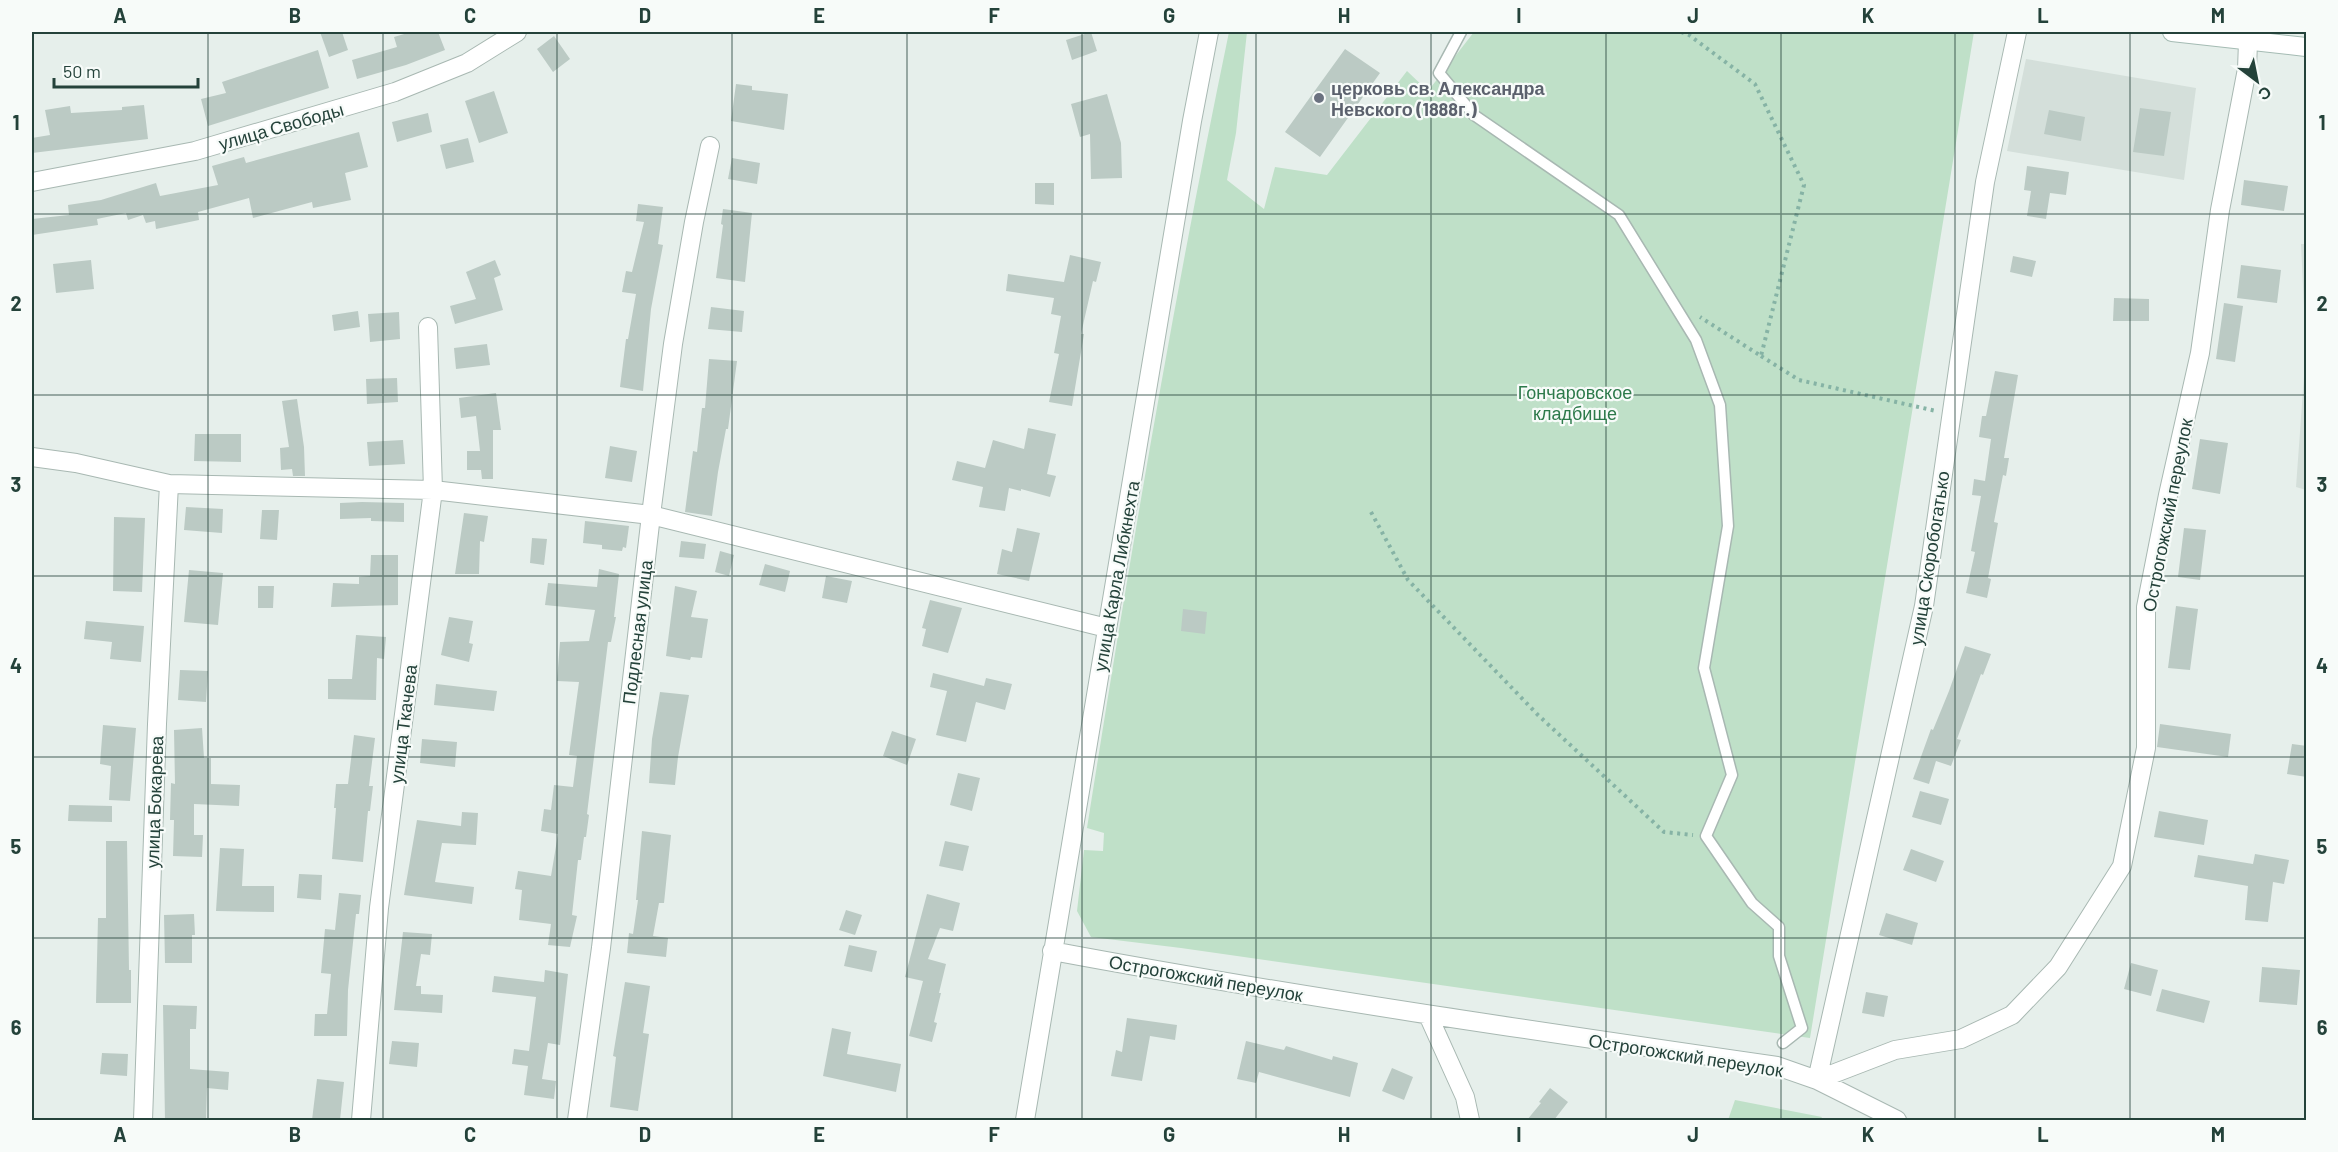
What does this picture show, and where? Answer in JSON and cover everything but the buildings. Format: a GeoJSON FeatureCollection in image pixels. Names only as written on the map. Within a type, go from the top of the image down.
{"type":"FeatureCollection","features":[{"type":"Feature","properties":{"kind":"street","name":"улица Свободы"},"geometry":{"type":"LineString","coordinates":[[32,182],[195,151],[394,92],[467,63],[517,32]]}},
{"type":"Feature","properties":{"kind":"street","name":"улица Карла Либкнехта"},"geometry":{"type":"LineString","coordinates":[[1025,1120],[1192,121],[1209,32]]}},
{"type":"Feature","properties":{"kind":"street","name":"улица Скоробогатько"},"geometry":{"type":"LineString","coordinates":[[1817,1080],[1924,606],[1985,182],[2017,32]]}},
{"type":"Feature","properties":{"kind":"street"},"geometry":{"type":"LineString","coordinates":[[2178,32],[2248,42],[2307,47]]}},
{"type":"Feature","properties":{"kind":"street","name":"Острогожский переулок"},"geometry":{"type":"LineString","coordinates":[[1052,951],[1174,974],[1428,1016],[1777,1066],[1817,1080],[1895,1050],[1961,1040],[2012,1015],[2058,967],[2122,866],[2146,748],[2146,607],[2200,353],[2220,210],[2247,69],[2248,42]]}},
{"type":"Feature","properties":{"kind":"street","name":"Подлесная улица"},"geometry":{"type":"LineString","coordinates":[[577,1120],[601,948],[673,344],[710,146]]}},
{"type":"Feature","properties":{"kind":"street","name":"улица Ткачева"},"geometry":{"type":"LineString","coordinates":[[361,1120],[379,908],[433,490],[428,327]]}},
{"type":"Feature","properties":{"kind":"street"},"geometry":{"type":"LineString","coordinates":[[32,457],[169,484],[433,490],[651,514],[1107,628]]}},
{"type":"Feature","properties":{"kind":"street","name":"улица Бокарева"},"geometry":{"type":"LineString","coordinates":[[142,1120],[157,724],[169,484]]}},
{"type":"Feature","properties":{"kind":"street"},"geometry":{"type":"LineString","coordinates":[[1428,1016],[1465,1097],[1470,1120]]}},
{"type":"Feature","properties":{"kind":"street"},"geometry":{"type":"LineString","coordinates":[[1817,1080],[1897,1120]]}},
{"type":"Feature","properties":{"kind":"lane"},"geometry":{"type":"LineString","coordinates":[[1461,32],[1439,73],[1474,115],[1618,215],[1696,340],[1720,405],[1728,526],[1704,668],[1732,775],[1706,836],[1752,903],[1779,927],[1779,956],[1802,1028],[1783,1043]]}},
{"type":"Feature","properties":{"kind":"path"},"geometry":{"type":"LineString","coordinates":[[1681,32],[1689,34],[1755,84],[1804,185],[1761,356]]}},
{"type":"Feature","properties":{"kind":"path"},"geometry":{"type":"LineString","coordinates":[[1696,314],[1799,380],[1952,414]]}},
{"type":"Feature","properties":{"kind":"path"},"geometry":{"type":"LineString","coordinates":[[1371,512],[1408,580],[1538,715],[1664,832],[1706,836]]}},
{"type":"Feature","properties":{"kind":"shaded area"},"geometry":{"type":"Polygon","coordinates":[[[2026,59],[2196,88],[2184,180],[2007,151],[2026,59]]]}},
{"type":"Feature","properties":{"kind":"shaded area"},"geometry":{"type":"Polygon","coordinates":[[[2301,244],[2306,244],[2306,349],[2301,244]]]}},
{"type":"Feature","properties":{"kind":"shaded area"},"geometry":{"type":"Polygon","coordinates":[[[2306,349],[2306,490],[2296,487],[2306,349]]]}},
{"type":"Feature","properties":{"kind":"green space","name":"Гончаровское кладбище"},"geometry":{"type":"Polygon","coordinates":[[[1229,32],[1247,32],[1236,133],[1227,180],[1264,209],[1275,167],[1327,175],[1407,71],[1428,91],[1474,32],[1974,32],[1810,1038],[1091,937],[1077,911],[1084,850],[1103,851],[1104,833],[1087,828],[1153,429],[1229,32]]]}},
{"type":"Feature","properties":{"kind":"green space"},"geometry":{"type":"Polygon","coordinates":[[[1735,1100],[1822,1117],[1820,1120],[1728,1120],[1735,1100]]]}},
{"type":"Feature","properties":{"kind":"place","name":"церковь св. Александра Невского (1888г.)"},"geometry":{"type":"Point","coordinates":[1319,98]}}]}
